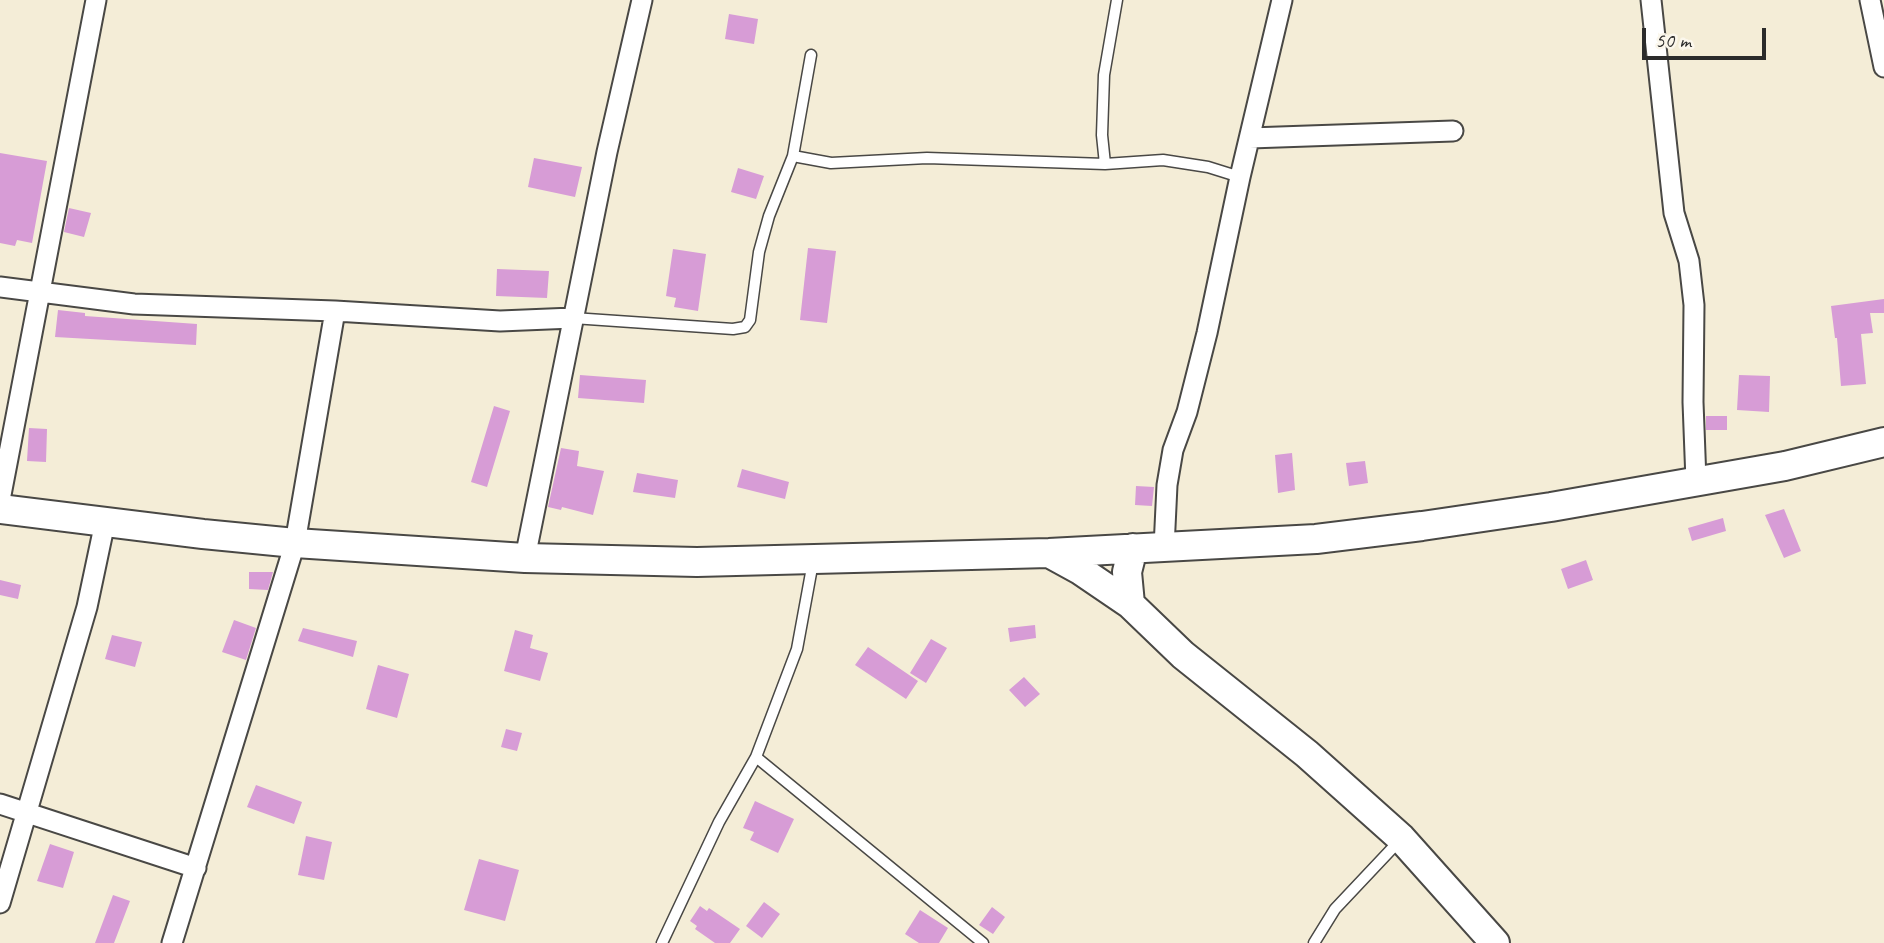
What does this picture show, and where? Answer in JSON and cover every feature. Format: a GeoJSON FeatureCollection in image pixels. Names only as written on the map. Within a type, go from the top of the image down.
{"type":"FeatureCollection","features":[{"type":"Feature","properties":{"kind":"main road"},"geometry":{"type":"LineString","coordinates":[[0,509],[295,543],[525,558],[697,562],[1049,553],[1316,538],[1396,529],[1551,507],[1785,466],[1884,442]]}},
{"type":"Feature","properties":{"kind":"main road"},"geometry":{"type":"LineString","coordinates":[[1130,604],[1127,572],[1133,548]]}},
{"type":"Feature","properties":{"kind":"main road"},"geometry":{"type":"LineString","coordinates":[[1049,553],[1080,570],[1130,604],[1183,655],[1307,754],[1401,838],[1495,943]]}},
{"type":"Feature","properties":{"kind":"street"},"geometry":{"type":"LineString","coordinates":[[0,500],[96,0]]}},
{"type":"Feature","properties":{"kind":"street"},"geometry":{"type":"LineString","coordinates":[[525,558],[607,152],[642,0]]}},
{"type":"Feature","properties":{"kind":"street"},"geometry":{"type":"LineString","coordinates":[[1164,548],[1167,485],[1173,450],[1207,333],[1282,0]]}},
{"type":"Feature","properties":{"kind":"street"},"geometry":{"type":"LineString","coordinates":[[1651,0],[1674,213],[1689,261],[1694,305],[1693,402],[1696,481]]}},
{"type":"Feature","properties":{"kind":"street"},"geometry":{"type":"LineString","coordinates":[[1870,0],[1884,67]]}},
{"type":"Feature","properties":{"kind":"street"},"geometry":{"type":"LineString","coordinates":[[1250,138],[1344,137],[1453,131]]}},
{"type":"Feature","properties":{"kind":"street"},"geometry":{"type":"LineString","coordinates":[[0,287],[134,304],[335,311],[500,321],[573,318]]}},
{"type":"Feature","properties":{"kind":"street"},"geometry":{"type":"LineString","coordinates":[[172,943],[295,543],[335,311]]}},
{"type":"Feature","properties":{"kind":"street"},"geometry":{"type":"LineString","coordinates":[[0,903],[87,607],[105,522]]}},
{"type":"Feature","properties":{"kind":"street"},"geometry":{"type":"LineString","coordinates":[[0,804],[196,868]]}},
{"type":"Feature","properties":{"kind":"lane"},"geometry":{"type":"LineString","coordinates":[[1105,164],[1102,135],[1104,75],[1117,0]]}},
{"type":"Feature","properties":{"kind":"lane"},"geometry":{"type":"LineString","coordinates":[[573,318],[733,329],[745,327],[750,320],[759,252],[769,216],[793,156],[811,55]]}},
{"type":"Feature","properties":{"kind":"lane"},"geometry":{"type":"LineString","coordinates":[[793,156],[831,163],[927,158],[1105,164],[1163,160],[1208,167],[1240,177]]}},
{"type":"Feature","properties":{"kind":"lane"},"geometry":{"type":"LineString","coordinates":[[665,942],[719,821],[756,757],[797,649],[814,560]]}},
{"type":"Feature","properties":{"kind":"lane"},"geometry":{"type":"LineString","coordinates":[[756,757],[984,943]]}},
{"type":"Feature","properties":{"kind":"lane"},"geometry":{"type":"LineString","coordinates":[[1314,943],[1335,909],[1401,838]]}},
{"type":"Feature","properties":{"kind":"building"},"geometry":{"type":"Polygon","coordinates":[[[729,14],[758,19],[754,44],[725,39],[729,14]]]}},
{"type":"Feature","properties":{"kind":"building"},"geometry":{"type":"Polygon","coordinates":[[[0,153],[47,161],[32,243],[17,240],[15,246],[0,243],[0,153]]]}},
{"type":"Feature","properties":{"kind":"building"},"geometry":{"type":"Polygon","coordinates":[[[534,158],[582,167],[575,197],[528,187],[534,158]]]}},
{"type":"Feature","properties":{"kind":"building"},"geometry":{"type":"Polygon","coordinates":[[[738,168],[764,176],[756,199],[731,192],[738,168]]]}},
{"type":"Feature","properties":{"kind":"building"},"geometry":{"type":"Polygon","coordinates":[[[69,208],[91,213],[84,237],[64,232],[69,208]]]}},
{"type":"Feature","properties":{"kind":"building"},"geometry":{"type":"Polygon","coordinates":[[[808,248],[836,251],[827,323],[800,320],[808,248]]]}},
{"type":"Feature","properties":{"kind":"building"},"geometry":{"type":"Polygon","coordinates":[[[673,249],[706,254],[698,311],[674,307],[676,298],[666,296],[673,249]]]}},
{"type":"Feature","properties":{"kind":"building"},"geometry":{"type":"Polygon","coordinates":[[[497,269],[549,271],[547,298],[496,296],[497,269]]]}},
{"type":"Feature","properties":{"kind":"building"},"geometry":{"type":"Polygon","coordinates":[[[1884,299],[1884,313],[1870,313],[1873,333],[1861,334],[1866,384],[1841,386],[1831,306],[1884,299]]]}},
{"type":"Feature","properties":{"kind":"building"},"geometry":{"type":"Polygon","coordinates":[[[58,310],[85,313],[85,316],[197,324],[196,345],[55,337],[58,310]]]}},
{"type":"Feature","properties":{"kind":"building"},"geometry":{"type":"Polygon","coordinates":[[[580,375],[646,380],[644,403],[578,398],[580,375]]]}},
{"type":"Feature","properties":{"kind":"building"},"geometry":{"type":"Polygon","coordinates":[[[1739,375],[1770,376],[1769,412],[1737,410],[1739,375]]]}},
{"type":"Feature","properties":{"kind":"building"},"geometry":{"type":"Polygon","coordinates":[[[494,406],[510,411],[487,487],[471,482],[494,406]]]}},
{"type":"Feature","properties":{"kind":"building"},"geometry":{"type":"Polygon","coordinates":[[[1706,416],[1727,416],[1727,430],[1706,430],[1706,416]]]}},
{"type":"Feature","properties":{"kind":"building"},"geometry":{"type":"Polygon","coordinates":[[[29,428],[47,429],[46,462],[27,461],[29,428]]]}},
{"type":"Feature","properties":{"kind":"building"},"geometry":{"type":"Polygon","coordinates":[[[561,448],[579,451],[577,466],[604,471],[593,515],[562,507],[561,510],[548,507],[561,448]]]}},
{"type":"Feature","properties":{"kind":"building"},"geometry":{"type":"Polygon","coordinates":[[[1292,453],[1295,490],[1278,493],[1275,455],[1292,453]]]}},
{"type":"Feature","properties":{"kind":"building"},"geometry":{"type":"Polygon","coordinates":[[[1365,461],[1368,483],[1349,486],[1346,463],[1365,461]]]}},
{"type":"Feature","properties":{"kind":"building"},"geometry":{"type":"Polygon","coordinates":[[[742,469],[789,482],[785,499],[737,487],[742,469]]]}},
{"type":"Feature","properties":{"kind":"building"},"geometry":{"type":"Polygon","coordinates":[[[637,473],[678,480],[675,498],[633,492],[637,473]]]}},
{"type":"Feature","properties":{"kind":"building"},"geometry":{"type":"Polygon","coordinates":[[[1136,486],[1154,487],[1152,506],[1135,505],[1136,486]]]}},
{"type":"Feature","properties":{"kind":"building"},"geometry":{"type":"Polygon","coordinates":[[[1784,509],[1801,551],[1784,558],[1765,515],[1784,509]]]}},
{"type":"Feature","properties":{"kind":"building"},"geometry":{"type":"Polygon","coordinates":[[[1723,518],[1726,531],[1692,541],[1688,528],[1723,518]]]}},
{"type":"Feature","properties":{"kind":"building"},"geometry":{"type":"Polygon","coordinates":[[[1586,560],[1593,580],[1568,589],[1561,569],[1586,560]]]}},
{"type":"Feature","properties":{"kind":"building"},"geometry":{"type":"Polygon","coordinates":[[[249,572],[273,572],[268,590],[249,589],[249,572]]]}},
{"type":"Feature","properties":{"kind":"building"},"geometry":{"type":"Polygon","coordinates":[[[0,580],[21,585],[18,599],[0,595],[0,580]]]}},
{"type":"Feature","properties":{"kind":"building"},"geometry":{"type":"Polygon","coordinates":[[[234,620],[256,628],[246,660],[222,652],[234,620]]]}},
{"type":"Feature","properties":{"kind":"building"},"geometry":{"type":"Polygon","coordinates":[[[1035,625],[1036,638],[1010,642],[1008,628],[1035,625]]]}},
{"type":"Feature","properties":{"kind":"building"},"geometry":{"type":"Polygon","coordinates":[[[303,628],[357,641],[353,657],[298,641],[303,628]]]}},
{"type":"Feature","properties":{"kind":"building"},"geometry":{"type":"Polygon","coordinates":[[[515,630],[533,635],[530,648],[548,653],[540,681],[504,671],[515,630]]]}},
{"type":"Feature","properties":{"kind":"building"},"geometry":{"type":"Polygon","coordinates":[[[112,635],[142,642],[135,667],[105,659],[112,635]]]}},
{"type":"Feature","properties":{"kind":"building"},"geometry":{"type":"Polygon","coordinates":[[[931,639],[947,648],[926,683],[910,673],[931,639]]]}},
{"type":"Feature","properties":{"kind":"building"},"geometry":{"type":"Polygon","coordinates":[[[868,647],[918,681],[906,699],[855,665],[868,647]]]}},
{"type":"Feature","properties":{"kind":"building"},"geometry":{"type":"Polygon","coordinates":[[[378,665],[409,674],[397,718],[366,709],[378,665]]]}},
{"type":"Feature","properties":{"kind":"building"},"geometry":{"type":"Polygon","coordinates":[[[1024,677],[1040,694],[1025,707],[1009,690],[1024,677]]]}},
{"type":"Feature","properties":{"kind":"building"},"geometry":{"type":"Polygon","coordinates":[[[506,729],[522,733],[517,751],[501,747],[506,729]]]}},
{"type":"Feature","properties":{"kind":"building"},"geometry":{"type":"Polygon","coordinates":[[[256,785],[302,802],[294,824],[247,807],[256,785]]]}},
{"type":"Feature","properties":{"kind":"building"},"geometry":{"type":"Polygon","coordinates":[[[755,801],[794,819],[778,853],[750,840],[754,832],[743,828],[755,801]]]}},
{"type":"Feature","properties":{"kind":"building"},"geometry":{"type":"Polygon","coordinates":[[[306,836],[332,842],[324,880],[298,875],[306,836]]]}},
{"type":"Feature","properties":{"kind":"building"},"geometry":{"type":"Polygon","coordinates":[[[50,844],[74,852],[63,888],[37,881],[50,844]]]}},
{"type":"Feature","properties":{"kind":"building"},"geometry":{"type":"Polygon","coordinates":[[[479,859],[519,870],[505,921],[464,910],[479,859]]]}},
{"type":"Feature","properties":{"kind":"building"},"geometry":{"type":"Polygon","coordinates":[[[113,895],[130,901],[114,943],[95,943],[113,895]]]}},
{"type":"Feature","properties":{"kind":"building"},"geometry":{"type":"Polygon","coordinates":[[[764,902],[780,914],[762,938],[746,926],[764,902]]]}},
{"type":"Feature","properties":{"kind":"building"},"geometry":{"type":"Polygon","coordinates":[[[700,906],[707,911],[709,908],[740,929],[730,943],[715,943],[695,929],[697,926],[690,921],[700,906]]]}},
{"type":"Feature","properties":{"kind":"building"},"geometry":{"type":"Polygon","coordinates":[[[992,907],[1005,917],[993,934],[979,925],[992,907]]]}},
{"type":"Feature","properties":{"kind":"building"},"geometry":{"type":"Polygon","coordinates":[[[920,910],[948,928],[939,943],[919,943],[905,934],[920,910]]]}}]}
